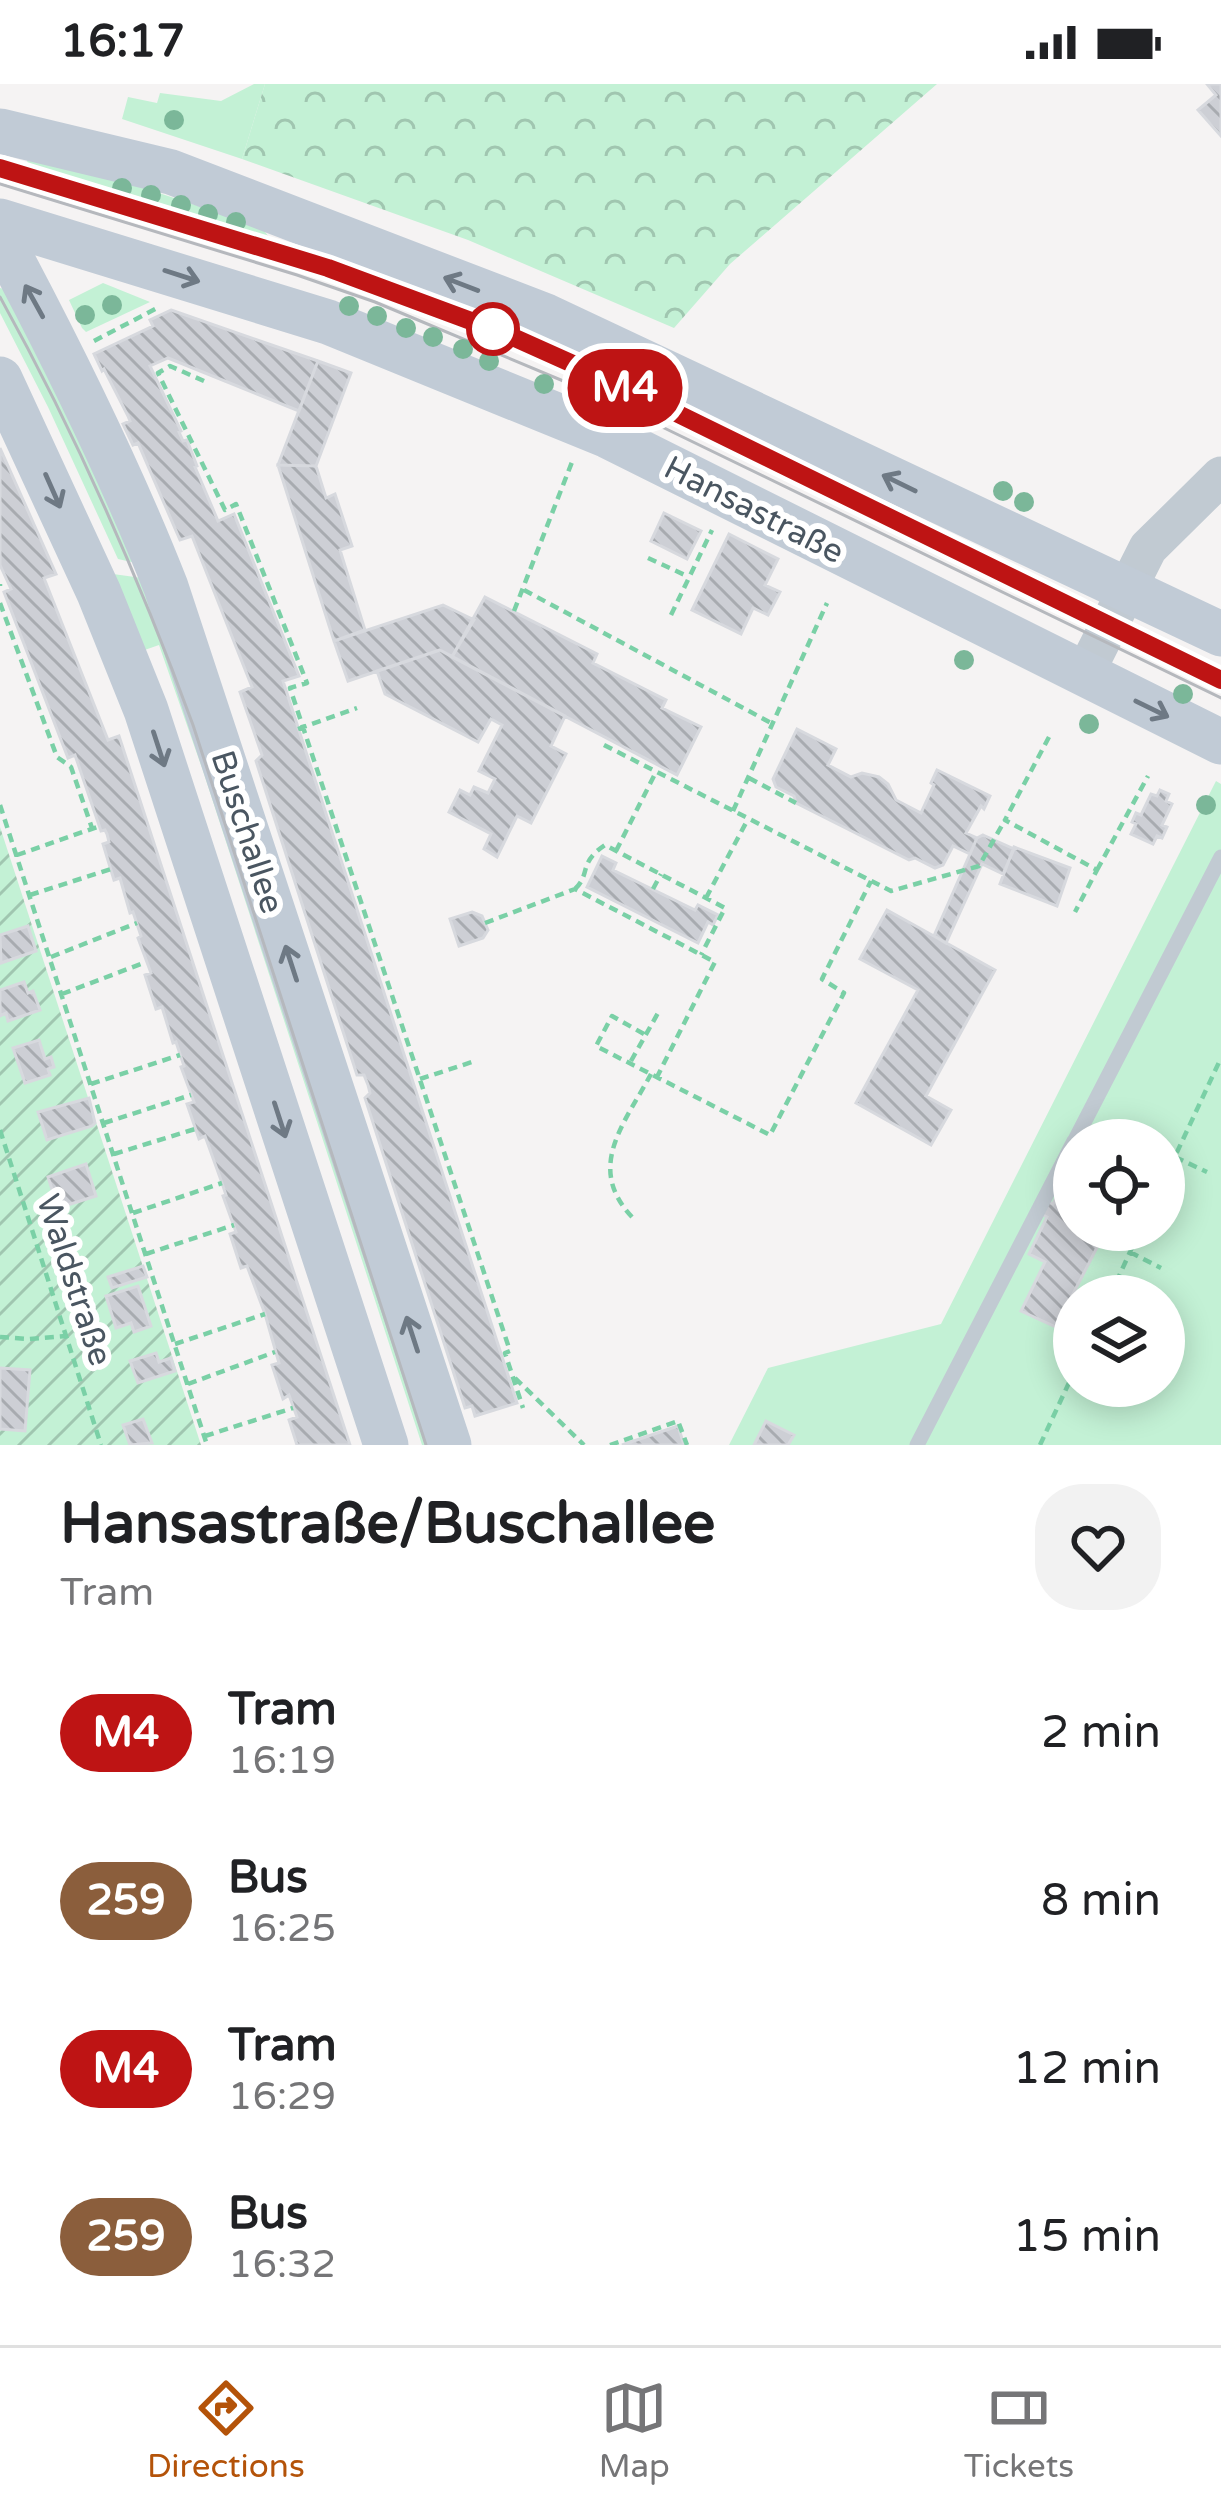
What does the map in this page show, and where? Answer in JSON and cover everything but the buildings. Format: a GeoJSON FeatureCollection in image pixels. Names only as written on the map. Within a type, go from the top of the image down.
{"type":"FeatureCollection","features":[{"type":"Feature","properties":{"kind":"main road"},"geometry":{"type":"LineString","coordinates":[[0,131],[171,172],[546,316],[1221,634]]}},
{"type":"Feature","properties":{"kind":"main road","name":"Hansastraße"},"geometry":{"type":"LineString","coordinates":[[0,221],[328,322],[608,436],[1221,742]]}},
{"type":"Feature","properties":{"kind":"main road","name":"Buschallee"},"geometry":{"type":"LineString","coordinates":[[0,237],[55,338],[166,587],[449,1445]]}},
{"type":"Feature","properties":{"kind":"main road","name":"Buschallee"},"geometry":{"type":"LineString","coordinates":[[0,379],[82,554],[146,710],[386,1445]]}},
{"type":"Feature","properties":{"kind":"street"},"geometry":{"type":"LineString","coordinates":[[1084,675],[1148,548],[1221,476]]}},
{"type":"Feature","properties":{"kind":"lane"},"geometry":{"type":"LineString","coordinates":[[1085,1119],[1221,857]]}},
{"type":"Feature","properties":{"kind":"lane"},"geometry":{"type":"LineString","coordinates":[[917,1445],[1053,1182]]}},
{"type":"Feature","properties":{"kind":"path"},"geometry":{"type":"LineString","coordinates":[[85,346],[170,302]]}},
{"type":"Feature","properties":{"kind":"path"},"geometry":{"type":"LineString","coordinates":[[204,381],[170,366],[158,373],[225,510],[236,504],[307,683],[290,688],[300,728],[510,1351],[506,1353],[523,1408]]}},
{"type":"Feature","properties":{"kind":"path"},"geometry":{"type":"LineString","coordinates":[[514,611],[572,462]]}},
{"type":"Feature","properties":{"kind":"path"},"geometry":{"type":"LineString","coordinates":[[671,615],[718,519]]}},
{"type":"Feature","properties":{"kind":"path"},"geometry":{"type":"LineString","coordinates":[[648,559],[689,578]]}},
{"type":"Feature","properties":{"kind":"path"},"geometry":{"type":"LineString","coordinates":[[524,590],[773,724]]}},
{"type":"Feature","properties":{"kind":"path"},"geometry":{"type":"LineString","coordinates":[[0,603],[57,757],[71,766],[96,827],[16,855]]}},
{"type":"Feature","properties":{"kind":"path"},"geometry":{"type":"LineString","coordinates":[[733,811],[827,603]]}},
{"type":"Feature","properties":{"kind":"path"},"geometry":{"type":"LineString","coordinates":[[300,728],[356,708]]}},
{"type":"Feature","properties":{"kind":"path"},"geometry":{"type":"LineString","coordinates":[[604,745],[891,891],[980,866],[1049,737]]}},
{"type":"Feature","properties":{"kind":"path"},"geometry":{"type":"LineString","coordinates":[[616,851],[656,772]]}},
{"type":"Feature","properties":{"kind":"path"},"geometry":{"type":"LineString","coordinates":[[1075,912],[1148,776]]}},
{"type":"Feature","properties":{"kind":"path"},"geometry":{"type":"LineString","coordinates":[[748,778],[796,803]]}},
{"type":"Feature","properties":{"kind":"path"},"geometry":{"type":"LineString","coordinates":[[0,805],[208,1445]]}},
{"type":"Feature","properties":{"kind":"path"},"geometry":{"type":"LineString","coordinates":[[706,898],[748,819]]}},
{"type":"Feature","properties":{"kind":"path"},"geometry":{"type":"LineString","coordinates":[[1005,820],[1097,870]]}},
{"type":"Feature","properties":{"kind":"path"},"geometry":{"type":"LineString","coordinates":[[485,923],[575,889],[582,883],[590,855],[605,845],[725,908],[701,955]]}},
{"type":"Feature","properties":{"kind":"path"},"geometry":{"type":"LineString","coordinates":[[30,895],[111,869]]}},
{"type":"Feature","properties":{"kind":"path"},"geometry":{"type":"LineString","coordinates":[[653,889],[661,874]]}},
{"type":"Feature","properties":{"kind":"path"},"geometry":{"type":"LineString","coordinates":[[644,1034],[612,1016],[596,1046],[770,1135],[844,993],[822,980],[872,881]]}},
{"type":"Feature","properties":{"kind":"path"},"geometry":{"type":"LineString","coordinates":[[575,889],[716,962],[611,1149],[608,1178],[617,1201],[632,1217]]}},
{"type":"Feature","properties":{"kind":"path"},"geometry":{"type":"LineString","coordinates":[[50,957],[137,923]]}},
{"type":"Feature","properties":{"kind":"path"},"geometry":{"type":"LineString","coordinates":[[62,994],[146,962]]}},
{"type":"Feature","properties":{"kind":"path"},"geometry":{"type":"LineString","coordinates":[[630,1063],[658,1013]]}},
{"type":"Feature","properties":{"kind":"path"},"geometry":{"type":"LineString","coordinates":[[92,1084],[180,1054]]}},
{"type":"Feature","properties":{"kind":"path"},"geometry":{"type":"LineString","coordinates":[[1185,1135],[1221,1058]]}},
{"type":"Feature","properties":{"kind":"path"},"geometry":{"type":"LineString","coordinates":[[420,1079],[472,1062]]}},
{"type":"Feature","properties":{"kind":"path"},"geometry":{"type":"LineString","coordinates":[[104,1123],[191,1095]]}},
{"type":"Feature","properties":{"kind":"path"},"geometry":{"type":"LineString","coordinates":[[114,1154],[195,1129]]}},
{"type":"Feature","properties":{"kind":"path","name":"Waldstraße"},"geometry":{"type":"LineString","coordinates":[[0,1130],[100,1445]]}},
{"type":"Feature","properties":{"kind":"path"},"geometry":{"type":"LineString","coordinates":[[1185,1162],[1207,1172]]}},
{"type":"Feature","properties":{"kind":"path"},"geometry":{"type":"LineString","coordinates":[[133,1214],[222,1183]]}},
{"type":"Feature","properties":{"kind":"path"},"geometry":{"type":"LineString","coordinates":[[146,1254],[234,1225]]}},
{"type":"Feature","properties":{"kind":"path"},"geometry":{"type":"LineString","coordinates":[[1119,1275],[1130,1252],[1161,1268]]}},
{"type":"Feature","properties":{"kind":"path"},"geometry":{"type":"LineString","coordinates":[[175,1344],[265,1314]]}},
{"type":"Feature","properties":{"kind":"path"},"geometry":{"type":"LineString","coordinates":[[0,1337],[67,1336]]}},
{"type":"Feature","properties":{"kind":"path"},"geometry":{"type":"LineString","coordinates":[[188,1384],[275,1352]]}},
{"type":"Feature","properties":{"kind":"path"},"geometry":{"type":"LineString","coordinates":[[514,1376],[584,1445]]}},
{"type":"Feature","properties":{"kind":"path"},"geometry":{"type":"LineString","coordinates":[[1040,1445],[1058,1407]]}},
{"type":"Feature","properties":{"kind":"path"},"geometry":{"type":"LineString","coordinates":[[205,1436],[293,1408]]}},
{"type":"Feature","properties":{"kind":"path"},"geometry":{"type":"LineString","coordinates":[[610,1445],[678,1421],[687,1445]]}},
{"type":"Feature","properties":{"kind":"green space"},"geometry":{"type":"Polygon","coordinates":[[[254,84],[265,84],[242,159],[122,119],[128,97],[157,103],[160,93],[221,101],[254,84]]]}},
{"type":"Feature","properties":{"kind":"green space"},"geometry":{"type":"Polygon","coordinates":[[[265,84],[937,84],[730,264],[674,328],[468,240],[242,159],[265,84]]]}},
{"type":"Feature","properties":{"kind":"green space"},"geometry":{"type":"Polygon","coordinates":[[[26,155],[261,227],[273,242],[28,165],[26,155]]]}},
{"type":"Feature","properties":{"kind":"green space"},"geometry":{"type":"Polygon","coordinates":[[[103,283],[150,302],[86,332],[69,300],[103,283]]]}},
{"type":"Feature","properties":{"kind":"green space"},"geometry":{"type":"Polygon","coordinates":[[[0,288],[24,314],[136,563],[118,559],[0,313],[0,288]]]}},
{"type":"Feature","properties":{"kind":"green space"},"geometry":{"type":"Polygon","coordinates":[[[113,574],[142,578],[433,1445],[422,1445],[159,645],[136,653],[113,574]]]}},
{"type":"Feature","properties":{"kind":"green space"},"geometry":{"type":"Polygon","coordinates":[[[1216,781],[1221,784],[1221,1445],[729,1445],[768,1368],[941,1324],[1216,781]]]}},
{"type":"Feature","properties":{"kind":"green space"},"geometry":{"type":"Polygon","coordinates":[[[0,827],[201,1445],[0,1445],[0,827]]]}},
{"type":"Feature","properties":{"kind":"tram line","name":"M4"},"geometry":{"type":"LineString","coordinates":[[0,168],[328,268],[506,334],[1221,680]]}},
{"type":"Feature","properties":{"kind":"tram line"},"geometry":{"type":"LineString","coordinates":[[0,184],[375,302],[592,393],[1221,698]]}},
{"type":"Feature","properties":{"kind":"tram line"},"geometry":{"type":"LineString","coordinates":[[378,285],[506,334],[724,437]]}},
{"type":"Feature","properties":{"kind":"tram line"},"geometry":{"type":"LineString","coordinates":[[0,297],[105,507],[193,725],[426,1445]]}},
{"type":"Feature","properties":{"kind":"tram line"},"geometry":{"type":"LineString","coordinates":[[918,532],[1128,634]]}}]}
